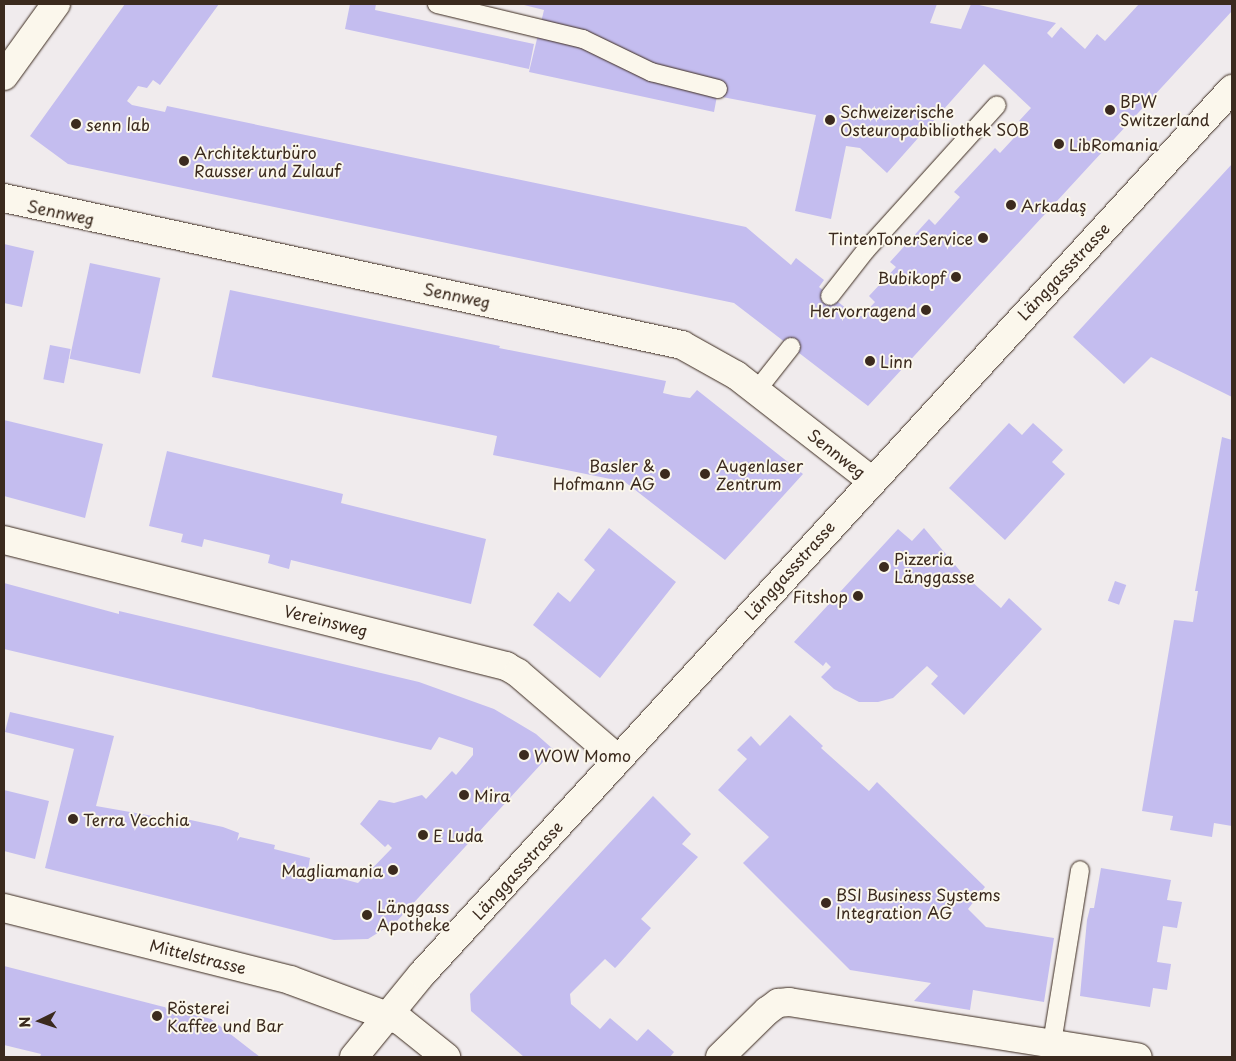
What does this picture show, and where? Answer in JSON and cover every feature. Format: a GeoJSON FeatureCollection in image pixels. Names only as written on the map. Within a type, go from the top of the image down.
{"type":"FeatureCollection","features":[{"type":"Feature","properties":{"kind":"street"},"geometry":{"type":"LineString","coordinates":[[4,76],[56,4]]}},
{"type":"Feature","properties":{"kind":"street","name":"Länggassstrasse"},"geometry":{"type":"LineString","coordinates":[[354,1057],[388,1015],[618,758],[871,480],[1232,89]]}},
{"type":"Feature","properties":{"kind":"street","name":"Sennweg"},"geometry":{"type":"LineString","coordinates":[[4,198],[652,336],[700,353],[757,390],[871,480]]}},
{"type":"Feature","properties":{"kind":"street","name":"Vereinsweg"},"geometry":{"type":"LineString","coordinates":[[4,540],[506,666],[618,758]]}},
{"type":"Feature","properties":{"kind":"street","name":"Mittelstrasse"},"geometry":{"type":"LineString","coordinates":[[4,908],[275,975],[401,1021],[446,1057]]}},
{"type":"Feature","properties":{"kind":"street"},"geometry":{"type":"LineString","coordinates":[[720,1057],[766,1011],[778,1003],[789,1002],[1049,1048],[1138,1057]]}},
{"type":"Feature","properties":{"kind":"lane"},"geometry":{"type":"LineString","coordinates":[[437,4],[584,39],[651,72],[718,89]]}},
{"type":"Feature","properties":{"kind":"lane"},"geometry":{"type":"LineString","coordinates":[[830,296],[866,250],[997,105]]}},
{"type":"Feature","properties":{"kind":"lane"},"geometry":{"type":"LineString","coordinates":[[757,390],[790,347]]}},
{"type":"Feature","properties":{"kind":"lane"},"geometry":{"type":"LineString","coordinates":[[1049,1048],[1080,870]]}},
{"type":"Feature","properties":{"kind":"building"},"geometry":{"type":"Polygon","coordinates":[[[125,4],[219,4],[160,85],[153,80],[147,88],[138,86],[127,101],[132,105],[165,112],[167,106],[746,227],[791,265],[796,258],[824,280],[819,287],[856,316],[862,316],[875,302],[869,296],[896,267],[890,262],[929,219],[935,225],[960,197],[954,192],[995,148],[1000,153],[1025,126],[1019,121],[1031,108],[984,64],[887,173],[860,148],[846,146],[831,219],[795,211],[816,115],[717,96],[714,112],[529,72],[544,10],[520,4],[937,4],[930,23],[961,29],[971,4],[975,4],[1056,23],[1047,33],[1052,38],[1061,27],[1085,49],[1097,34],[1105,41],[1139,4],[1232,4],[1232,11],[868,406],[734,303],[68,164],[30,136],[125,4]]]}},
{"type":"Feature","properties":{"kind":"building"},"geometry":{"type":"Polygon","coordinates":[[[350,4],[376,4],[375,10],[534,44],[529,69],[345,29],[350,4]]]}},
{"type":"Feature","properties":{"kind":"building"},"geometry":{"type":"Polygon","coordinates":[[[1232,164],[1232,397],[1151,357],[1124,384],[1073,337],[1232,164]]]}},
{"type":"Feature","properties":{"kind":"building"},"geometry":{"type":"Polygon","coordinates":[[[4,244],[34,251],[22,307],[4,303],[4,244]]]}},
{"type":"Feature","properties":{"kind":"building"},"geometry":{"type":"Polygon","coordinates":[[[90,263],[160,278],[140,374],[70,359],[90,263]]]}},
{"type":"Feature","properties":{"kind":"building"},"geometry":{"type":"Polygon","coordinates":[[[230,290],[500,346],[499,348],[666,381],[663,393],[676,396],[690,398],[697,390],[803,474],[725,560],[625,482],[493,455],[497,436],[212,377],[230,290]]]}},
{"type":"Feature","properties":{"kind":"building"},"geometry":{"type":"Polygon","coordinates":[[[50,345],[71,349],[64,383],[43,379],[50,345]]]}},
{"type":"Feature","properties":{"kind":"building"},"geometry":{"type":"Polygon","coordinates":[[[4,420],[103,444],[85,518],[4,496],[4,420]]]}},
{"type":"Feature","properties":{"kind":"building"},"geometry":{"type":"Polygon","coordinates":[[[1009,423],[1022,435],[1033,423],[1063,450],[1052,462],[1065,474],[1005,540],[949,488],[1009,423]]]}},
{"type":"Feature","properties":{"kind":"building"},"geometry":{"type":"Polygon","coordinates":[[[1222,437],[1232,440],[1232,826],[1214,823],[1212,837],[1170,830],[1173,816],[1142,811],[1174,620],[1193,622],[1198,591],[1195,591],[1222,437]]]}},
{"type":"Feature","properties":{"kind":"building"},"geometry":{"type":"Polygon","coordinates":[[[167,451],[343,494],[341,503],[486,539],[471,604],[291,560],[289,569],[268,563],[270,555],[204,539],[202,547],[181,542],[183,534],[149,526],[167,451]]]}},
{"type":"Feature","properties":{"kind":"building"},"geometry":{"type":"Polygon","coordinates":[[[609,528],[676,582],[600,678],[533,625],[558,592],[570,602],[595,570],[584,560],[609,528]]]}},
{"type":"Feature","properties":{"kind":"building"},"geometry":{"type":"Polygon","coordinates":[[[924,528],[961,572],[1001,608],[1009,598],[1042,629],[964,715],[931,684],[938,676],[927,666],[893,698],[878,702],[859,702],[834,689],[821,677],[831,667],[826,662],[823,666],[794,642],[898,529],[912,541],[924,528]]]}},
{"type":"Feature","properties":{"kind":"building"},"geometry":{"type":"Polygon","coordinates":[[[1115,581],[1126,585],[1119,605],[1108,601],[1115,581]]]}},
{"type":"Feature","properties":{"kind":"building"},"geometry":{"type":"Polygon","coordinates":[[[4,583],[119,614],[119,611],[419,682],[494,709],[536,734],[554,750],[397,921],[368,939],[334,940],[45,868],[74,749],[5,732],[10,712],[114,736],[96,806],[170,819],[169,824],[172,816],[223,827],[239,833],[237,841],[240,837],[275,845],[274,849],[310,858],[308,870],[358,883],[392,848],[388,844],[385,847],[360,824],[379,800],[394,803],[422,795],[426,799],[452,771],[456,775],[473,755],[473,748],[439,737],[431,750],[4,649],[4,583]]]}},
{"type":"Feature","properties":{"kind":"building"},"geometry":{"type":"Polygon","coordinates":[[[790,715],[823,746],[821,748],[869,791],[877,782],[985,887],[968,909],[986,927],[1054,938],[1044,1002],[973,990],[970,1010],[914,1001],[931,983],[850,970],[743,863],[769,837],[718,790],[747,759],[737,750],[751,736],[760,746],[790,715]]]}},
{"type":"Feature","properties":{"kind":"building"},"geometry":{"type":"Polygon","coordinates":[[[4,790],[49,801],[35,859],[4,851],[4,790]]]}},
{"type":"Feature","properties":{"kind":"building"},"geometry":{"type":"Polygon","coordinates":[[[653,796],[691,834],[682,844],[698,857],[641,919],[651,928],[618,965],[615,968],[605,959],[570,994],[571,1004],[600,1029],[610,1018],[637,1041],[648,1029],[674,1052],[670,1057],[524,1057],[471,1011],[470,994],[653,796]]]}},
{"type":"Feature","properties":{"kind":"building"},"geometry":{"type":"Polygon","coordinates":[[[1101,868],[1171,880],[1167,900],[1182,902],[1177,928],[1163,926],[1157,962],[1171,964],[1167,990],[1153,988],[1150,1007],[1080,996],[1087,920],[1090,908],[1094,908],[1101,868]]]}},
{"type":"Feature","properties":{"kind":"building"},"geometry":{"type":"Polygon","coordinates":[[[4,966],[211,1019],[260,1057],[40,1057],[41,1054],[4,1045],[4,966]]]}},
{"type":"Feature","properties":{"kind":"place","name":"BPW Switzerland"},"geometry":{"type":"Point","coordinates":[1110,110]}},
{"type":"Feature","properties":{"kind":"place","name":"Schweizerische Osteuropabibliothek SOB"},"geometry":{"type":"Point","coordinates":[830,120]}},
{"type":"Feature","properties":{"kind":"place","name":"senn lab"},"geometry":{"type":"Point","coordinates":[76,124]}},
{"type":"Feature","properties":{"kind":"place","name":"LibRomania"},"geometry":{"type":"Point","coordinates":[1059,144]}},
{"type":"Feature","properties":{"kind":"place","name":"Architekturbüro Rausser und Zulauf"},"geometry":{"type":"Point","coordinates":[184,161]}},
{"type":"Feature","properties":{"kind":"place","name":"Arkadaş"},"geometry":{"type":"Point","coordinates":[1011,205]}},
{"type":"Feature","properties":{"kind":"place","name":"TintenTonerService"},"geometry":{"type":"Point","coordinates":[983,238]}},
{"type":"Feature","properties":{"kind":"place","name":"Bubikopf"},"geometry":{"type":"Point","coordinates":[956,277]}},
{"type":"Feature","properties":{"kind":"place","name":"Hervorragend"},"geometry":{"type":"Point","coordinates":[926,310]}},
{"type":"Feature","properties":{"kind":"place","name":"Linn"},"geometry":{"type":"Point","coordinates":[870,361]}},
{"type":"Feature","properties":{"kind":"place","name":"Basler & Hofmann AG"},"geometry":{"type":"Point","coordinates":[665,474]}},
{"type":"Feature","properties":{"kind":"place","name":"Augenlaser Zentrum"},"geometry":{"type":"Point","coordinates":[705,474]}},
{"type":"Feature","properties":{"kind":"place","name":"Pizzeria Länggasse"},"geometry":{"type":"Point","coordinates":[884,567]}},
{"type":"Feature","properties":{"kind":"place","name":"Fitshop"},"geometry":{"type":"Point","coordinates":[858,596]}},
{"type":"Feature","properties":{"kind":"place","name":"WOW Momo"},"geometry":{"type":"Point","coordinates":[524,755]}},
{"type":"Feature","properties":{"kind":"place","name":"Mira"},"geometry":{"type":"Point","coordinates":[464,795]}},
{"type":"Feature","properties":{"kind":"place","name":"Terra Vecchia"},"geometry":{"type":"Point","coordinates":[73,819]}},
{"type":"Feature","properties":{"kind":"place","name":"E Luda"},"geometry":{"type":"Point","coordinates":[423,835]}},
{"type":"Feature","properties":{"kind":"place","name":"Magliamania"},"geometry":{"type":"Point","coordinates":[393,870]}},
{"type":"Feature","properties":{"kind":"place","name":"BSI Business Systems Integration AG"},"geometry":{"type":"Point","coordinates":[826,903]}},
{"type":"Feature","properties":{"kind":"place","name":"Länggass Apotheke"},"geometry":{"type":"Point","coordinates":[367,915]}},
{"type":"Feature","properties":{"kind":"place","name":"Rösterei Kaffee und Bar"},"geometry":{"type":"Point","coordinates":[157,1016]}}]}
